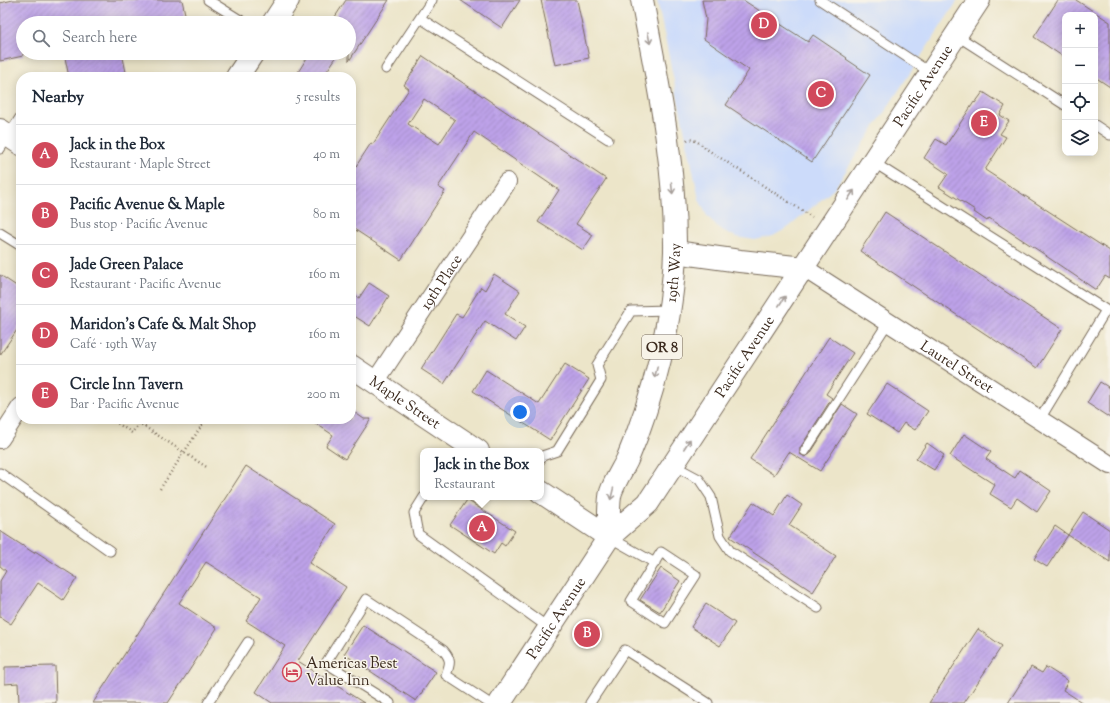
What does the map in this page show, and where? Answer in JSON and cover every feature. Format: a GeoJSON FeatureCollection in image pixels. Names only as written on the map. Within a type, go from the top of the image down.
{"type":"FeatureCollection","features":[{"type":"Feature","properties":{"kind":"main road"},"geometry":{"type":"LineString","coordinates":[[278,16],[288,0]]}},
{"type":"Feature","properties":{"kind":"main road","name":"19th Way"},"geometry":{"type":"LineString","coordinates":[[609,537],[610,493],[627,460],[652,392],[669,310],[675,252],[673,192],[668,149],[662,104],[642,0]]}},
{"type":"Feature","properties":{"kind":"main road","name":"Pacific Avenue"},"geometry":{"type":"LineString","coordinates":[[500,703],[609,537],[648,504],[979,0]]}},
{"type":"Feature","properties":{"kind":"main road"},"geometry":{"type":"LineString","coordinates":[[240,72],[248,60]]}},
{"type":"Feature","properties":{"kind":"main road"},"geometry":{"type":"LineString","coordinates":[[675,252],[804,268]]}},
{"type":"Feature","properties":{"kind":"main road","name":"Maple Street"},"geometry":{"type":"LineString","coordinates":[[356,369],[457,441],[472,448]]}},
{"type":"Feature","properties":{"kind":"main road"},"geometry":{"type":"LineString","coordinates":[[544,494],[609,537]]}},
{"type":"Feature","properties":{"kind":"street","name":"19th Place"},"geometry":{"type":"LineString","coordinates":[[375,382],[507,182]]}},
{"type":"Feature","properties":{"kind":"street","name":"Laurel Street"},"geometry":{"type":"LineString","coordinates":[[804,268],[889,321],[1110,465]]}},
{"type":"Feature","properties":{"kind":"street"},"geometry":{"type":"LineString","coordinates":[[2,431],[16,413]]}},
{"type":"Feature","properties":{"kind":"lane"},"geometry":{"type":"LineString","coordinates":[[208,0],[234,16]]}},
{"type":"Feature","properties":{"kind":"lane"},"geometry":{"type":"LineString","coordinates":[[386,69],[432,0]]}},
{"type":"Feature","properties":{"kind":"lane"},"geometry":{"type":"LineString","coordinates":[[820,0],[931,73]]}},
{"type":"Feature","properties":{"kind":"lane"},"geometry":{"type":"LineString","coordinates":[[420,18],[608,139]]}},
{"type":"Feature","properties":{"kind":"lane"},"geometry":{"type":"LineString","coordinates":[[956,35],[1062,103]]}},
{"type":"Feature","properties":{"kind":"lane"},"geometry":{"type":"LineString","coordinates":[[7,140],[16,125]]}},
{"type":"Feature","properties":{"kind":"lane"},"geometry":{"type":"LineString","coordinates":[[1098,127],[1110,135]]}},
{"type":"Feature","properties":{"kind":"lane"},"geometry":{"type":"LineString","coordinates":[[873,162],[1106,310],[1040,419]]}},
{"type":"Feature","properties":{"kind":"lane"},"geometry":{"type":"LineString","coordinates":[[0,233],[16,243]]}},
{"type":"Feature","properties":{"kind":"lane"},"geometry":{"type":"LineString","coordinates":[[544,455],[557,451],[601,380],[597,365],[631,311],[669,310]]}},
{"type":"Feature","properties":{"kind":"lane"},"geometry":{"type":"LineString","coordinates":[[805,451],[889,321]]}},
{"type":"Feature","properties":{"kind":"lane"},"geometry":{"type":"LineString","coordinates":[[673,465],[699,479],[712,497],[720,536],[730,551],[818,608]]}},
{"type":"Feature","properties":{"kind":"lane"},"geometry":{"type":"LineString","coordinates":[[0,473],[110,551]]}},
{"type":"Feature","properties":{"kind":"lane"},"geometry":{"type":"LineString","coordinates":[[422,500],[414,513],[418,534],[549,628]]}},
{"type":"Feature","properties":{"kind":"lane"},"geometry":{"type":"LineString","coordinates":[[609,537],[655,563]]}},
{"type":"Feature","properties":{"kind":"lane"},"geometry":{"type":"LineString","coordinates":[[661,552],[696,575],[665,622],[631,600],[655,563],[661,552]]}},
{"type":"Feature","properties":{"kind":"lane"},"geometry":{"type":"LineString","coordinates":[[390,703],[326,663],[366,598],[443,650],[449,657],[450,665],[446,675],[489,703]]}},
{"type":"Feature","properties":{"kind":"lane"},"geometry":{"type":"LineString","coordinates":[[208,703],[248,642]]}},
{"type":"Feature","properties":{"kind":"lane"},"geometry":{"type":"LineString","coordinates":[[590,703],[624,650],[708,703]]}},
{"type":"Feature","properties":{"kind":"path"},"geometry":{"type":"LineString","coordinates":[[668,149],[682,147],[688,139],[696,141],[830,228]]}},
{"type":"Feature","properties":{"kind":"path"},"geometry":{"type":"LineString","coordinates":[[118,424],[132,433],[138,424]]}},
{"type":"Feature","properties":{"kind":"path"},"geometry":{"type":"LineString","coordinates":[[141,424],[208,468]]}},
{"type":"Feature","properties":{"kind":"path"},"geometry":{"type":"LineString","coordinates":[[160,490],[203,424]]}},
{"type":"Feature","properties":{"kind":"shaded area"},"geometry":{"type":"Polygon","coordinates":[[[657,0],[958,0],[834,189],[789,227],[773,236],[755,240],[736,237],[720,229],[707,216],[699,199],[657,0]]]}},
{"type":"Feature","properties":{"kind":"building"},"geometry":{"type":"Polygon","coordinates":[[[13,0],[182,0],[185,16],[16,16],[16,58],[0,61],[0,3],[13,0]]]}},
{"type":"Feature","properties":{"kind":"building"},"geometry":{"type":"Polygon","coordinates":[[[346,0],[389,0],[356,50],[356,16],[336,16],[346,0]]]}},
{"type":"Feature","properties":{"kind":"building"},"geometry":{"type":"Polygon","coordinates":[[[460,0],[520,0],[502,28],[460,0]]]}},
{"type":"Feature","properties":{"kind":"building"},"geometry":{"type":"Polygon","coordinates":[[[541,0],[577,0],[589,58],[555,65],[541,0]]]}},
{"type":"Feature","properties":{"kind":"building"},"geometry":{"type":"Polygon","coordinates":[[[702,0],[743,0],[808,42],[813,35],[870,75],[812,162],[726,105],[749,70],[704,39],[706,19],[702,0]]]}},
{"type":"Feature","properties":{"kind":"building"},"geometry":{"type":"Polygon","coordinates":[[[1058,0],[1076,0],[1095,12],[1062,12],[1062,56],[1034,37],[1058,0]]]}},
{"type":"Feature","properties":{"kind":"building"},"geometry":{"type":"Polygon","coordinates":[[[1098,14],[1110,22],[1110,87],[1098,79],[1098,14]]]}},
{"type":"Feature","properties":{"kind":"building"},"geometry":{"type":"Polygon","coordinates":[[[423,56],[606,179],[576,224],[593,235],[583,250],[538,222],[559,190],[474,132],[438,187],[445,191],[401,260],[356,230],[356,166],[371,143],[373,144],[409,89],[404,85],[423,56]],[[424,99],[408,124],[439,144],[455,120],[424,99]]]}},
{"type":"Feature","properties":{"kind":"building"},"geometry":{"type":"Polygon","coordinates":[[[65,60],[123,60],[126,72],[68,72],[65,60]]]}},
{"type":"Feature","properties":{"kind":"building"},"geometry":{"type":"Polygon","coordinates":[[[306,60],[334,60],[326,72],[298,72],[306,60]]]}},
{"type":"Feature","properties":{"kind":"building"},"geometry":{"type":"Polygon","coordinates":[[[983,92],[1005,106],[1000,115],[1009,121],[1000,134],[1006,137],[985,170],[1110,251],[1110,279],[1105,276],[1096,290],[989,218],[987,221],[974,212],[975,210],[939,187],[948,174],[924,158],[936,139],[946,145],[974,102],[975,103],[983,92]]]}},
{"type":"Feature","properties":{"kind":"building"},"geometry":{"type":"Polygon","coordinates":[[[885,212],[1062,329],[1037,368],[860,251],[885,212]]]}},
{"type":"Feature","properties":{"kind":"building"},"geometry":{"type":"Polygon","coordinates":[[[494,274],[520,291],[505,314],[525,327],[516,341],[485,321],[444,384],[421,369],[456,314],[462,317],[481,287],[485,290],[494,274]]]}},
{"type":"Feature","properties":{"kind":"building"},"geometry":{"type":"Polygon","coordinates":[[[0,275],[16,286],[16,331],[0,355],[0,275]]]}},
{"type":"Feature","properties":{"kind":"building"},"geometry":{"type":"Polygon","coordinates":[[[369,283],[389,296],[370,326],[356,317],[356,296],[359,298],[369,283]]]}},
{"type":"Feature","properties":{"kind":"building"},"geometry":{"type":"Polygon","coordinates":[[[829,337],[853,353],[826,394],[832,398],[800,448],[800,454],[805,457],[810,454],[842,404],[857,414],[820,471],[789,452],[774,475],[750,459],[829,337]]]}},
{"type":"Feature","properties":{"kind":"building"},"geometry":{"type":"Polygon","coordinates":[[[565,364],[589,379],[550,440],[473,391],[486,370],[539,404],[565,364]]]}},
{"type":"Feature","properties":{"kind":"building"},"geometry":{"type":"Polygon","coordinates":[[[1100,382],[1110,388],[1110,418],[1087,403],[1100,382]]]}},
{"type":"Feature","properties":{"kind":"building"},"geometry":{"type":"Polygon","coordinates":[[[887,384],[928,411],[915,430],[904,423],[897,433],[867,414],[887,384]]]}},
{"type":"Feature","properties":{"kind":"building"},"geometry":{"type":"Polygon","coordinates":[[[356,413],[364,419],[371,419],[345,459],[326,446],[333,435],[316,424],[356,424],[356,413]]]}},
{"type":"Feature","properties":{"kind":"building"},"geometry":{"type":"Polygon","coordinates":[[[964,434],[991,452],[986,459],[1015,478],[1020,470],[1051,491],[1037,512],[1017,498],[1011,507],[990,494],[995,485],[950,456],[964,434]]]}},
{"type":"Feature","properties":{"kind":"building"},"geometry":{"type":"Polygon","coordinates":[[[927,443],[944,455],[934,470],[916,459],[927,443]]]}},
{"type":"Feature","properties":{"kind":"building"},"geometry":{"type":"Polygon","coordinates":[[[246,466],[335,524],[309,563],[346,587],[298,661],[364,703],[272,703],[256,692],[285,646],[246,621],[261,597],[206,562],[179,603],[217,628],[168,703],[93,703],[246,466]]]}},
{"type":"Feature","properties":{"kind":"building"},"geometry":{"type":"Polygon","coordinates":[[[787,495],[802,505],[789,525],[836,556],[813,592],[730,537],[753,502],[774,516],[787,495]]]}},
{"type":"Feature","properties":{"kind":"building"},"geometry":{"type":"Polygon","coordinates":[[[467,500],[515,531],[505,546],[501,543],[494,554],[450,525],[467,500]]]}},
{"type":"Feature","properties":{"kind":"building"},"geometry":{"type":"Polygon","coordinates":[[[1083,512],[1110,530],[1110,562],[1068,535],[1083,512]]]}},
{"type":"Feature","properties":{"kind":"building"},"geometry":{"type":"Polygon","coordinates":[[[1055,526],[1068,535],[1047,567],[1034,559],[1055,526]]]}},
{"type":"Feature","properties":{"kind":"building"},"geometry":{"type":"Polygon","coordinates":[[[0,531],[77,578],[63,600],[38,583],[11,624],[0,617],[0,581],[6,571],[0,566],[0,531]]]}},
{"type":"Feature","properties":{"kind":"building"},"geometry":{"type":"Polygon","coordinates":[[[661,568],[680,581],[660,612],[640,600],[661,568]]]}},
{"type":"Feature","properties":{"kind":"building"},"geometry":{"type":"Polygon","coordinates":[[[706,604],[735,623],[720,646],[691,627],[706,604]]]}},
{"type":"Feature","properties":{"kind":"building"},"geometry":{"type":"Polygon","coordinates":[[[363,625],[436,672],[416,701],[344,654],[363,625]]]}},
{"type":"Feature","properties":{"kind":"building"},"geometry":{"type":"Polygon","coordinates":[[[978,629],[1002,646],[964,703],[929,703],[978,629]]]}},
{"type":"Feature","properties":{"kind":"building"},"geometry":{"type":"Polygon","coordinates":[[[55,666],[56,703],[19,703],[18,683],[5,684],[5,667],[55,666]]]}},
{"type":"Feature","properties":{"kind":"building"},"geometry":{"type":"Polygon","coordinates":[[[1031,667],[1042,673],[1046,667],[1068,681],[1063,690],[1083,703],[1008,703],[1031,667]]]}},
{"type":"Feature","properties":{"kind":"place","name":"Maridon's Cafe & Malt Shop"},"geometry":{"type":"Point","coordinates":[764,25]}},
{"type":"Feature","properties":{"kind":"place","name":"Jade Green Palace"},"geometry":{"type":"Point","coordinates":[821,94]}},
{"type":"Feature","properties":{"kind":"place","name":"Circle Inn Tavern"},"geometry":{"type":"Point","coordinates":[984,123]}},
{"type":"Feature","properties":{"kind":"place","name":"Jack in the Box"},"geometry":{"type":"Point","coordinates":[482,528]}},
{"type":"Feature","properties":{"kind":"place","name":"Pacific Avenue & Maple"},"geometry":{"type":"Point","coordinates":[587,634]}},
{"type":"Feature","properties":{"kind":"place","name":"Americas Best Value Inn"},"geometry":{"type":"Point","coordinates":[292,672]}}]}
